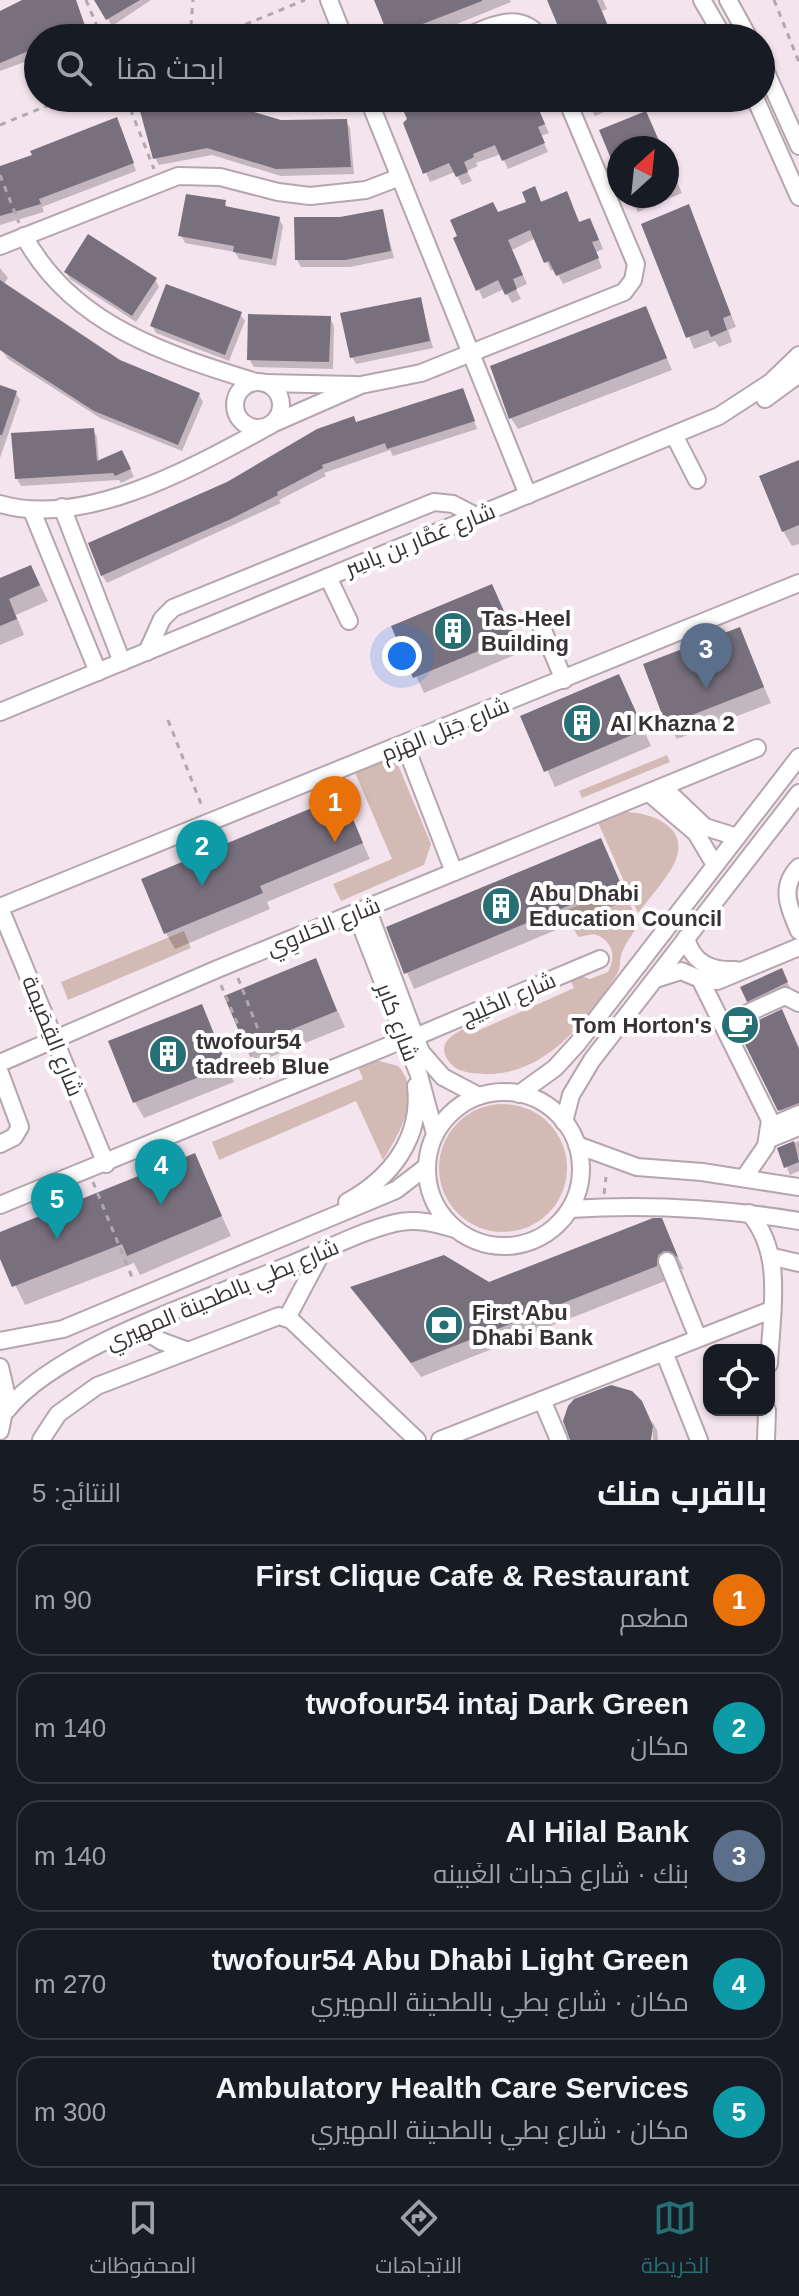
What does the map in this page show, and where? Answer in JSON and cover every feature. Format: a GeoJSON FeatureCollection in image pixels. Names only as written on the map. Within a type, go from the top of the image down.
{"type":"FeatureCollection","features":[{"type":"Feature","properties":{"kind":"street"},"geometry":{"type":"LineString","coordinates":[[329,0],[338,24]]}},
{"type":"Feature","properties":{"kind":"street"},"geometry":{"type":"LineString","coordinates":[[702,0],[716,24]]}},
{"type":"Feature","properties":{"kind":"street"},"geometry":{"type":"LineString","coordinates":[[728,0],[741,24]]}},
{"type":"Feature","properties":{"kind":"street"},"geometry":{"type":"LineString","coordinates":[[498,24],[505,21],[523,24]]}},
{"type":"Feature","properties":{"kind":"street"},"geometry":{"type":"LineString","coordinates":[[775,92],[799,146]]}},
{"type":"Feature","properties":{"kind":"street"},"geometry":{"type":"LineString","coordinates":[[374,112],[528,495]]}},
{"type":"Feature","properties":{"kind":"street"},"geometry":{"type":"LineString","coordinates":[[0,504],[32,511],[139,488],[208,459],[272,425],[361,385],[421,373],[624,292],[633,280],[636,264],[572,112]]}},
{"type":"Feature","properties":{"kind":"street"},"geometry":{"type":"LineString","coordinates":[[761,112],[799,197]]}},
{"type":"Feature","properties":{"kind":"street"},"geometry":{"type":"LineString","coordinates":[[0,246],[160,183],[197,174],[310,196],[366,190],[400,177]]}},
{"type":"Feature","properties":{"kind":"street"},"geometry":{"type":"LineString","coordinates":[[24,236],[57,285],[126,334],[169,355],[260,382],[361,385]]}},
{"type":"Feature","properties":{"kind":"street","name":"شارع عَمَّار بن ياسِر"},"geometry":{"type":"LineString","coordinates":[[719,416],[771,382],[799,355]]}},
{"type":"Feature","properties":{"kind":"street"},"geometry":{"type":"LineString","coordinates":[[197,363],[224,383],[235,408],[249,427],[272,425]]}},
{"type":"Feature","properties":{"kind":"street","name":"شارع عَمَّار بن ياسِر"},"geometry":{"type":"LineString","coordinates":[[3,708],[763,400],[799,374]]}},
{"type":"Feature","properties":{"kind":"street"},"geometry":{"type":"LineString","coordinates":[[208,459],[231,430],[243,387],[260,382]]}},
{"type":"Feature","properties":{"kind":"street"},"geometry":{"type":"LineString","coordinates":[[260,382],[280,398],[280,413],[272,425]]}},
{"type":"Feature","properties":{"kind":"street"},"geometry":{"type":"LineString","coordinates":[[674,435],[697,480]]}},
{"type":"Feature","properties":{"kind":"street"},"geometry":{"type":"LineString","coordinates":[[147,652],[162,619],[173,608],[434,502],[453,504],[476,516]]}},
{"type":"Feature","properties":{"kind":"street"},"geometry":{"type":"LineString","coordinates":[[62,507],[122,662]]}},
{"type":"Feature","properties":{"kind":"street"},"geometry":{"type":"LineString","coordinates":[[32,511],[98,672]]}},
{"type":"Feature","properties":{"kind":"street"},"geometry":{"type":"LineString","coordinates":[[58,572],[68,561],[82,564]]}},
{"type":"Feature","properties":{"kind":"street"},"geometry":{"type":"LineString","coordinates":[[328,577],[349,621]]}},
{"type":"Feature","properties":{"kind":"street","name":"شارع جَبَل الهَزم"},"geometry":{"type":"LineString","coordinates":[[0,908],[799,583]]}},
{"type":"Feature","properties":{"kind":"street"},"geometry":{"type":"LineString","coordinates":[[540,623],[564,680]]}},
{"type":"Feature","properties":{"kind":"street"},"geometry":{"type":"LineString","coordinates":[[405,745],[454,872]]}},
{"type":"Feature","properties":{"kind":"street","name":"شارع الحَلاوِي"},"geometry":{"type":"LineString","coordinates":[[0,1063],[215,970],[757,748]]}},
{"type":"Feature","properties":{"kind":"street"},"geometry":{"type":"LineString","coordinates":[[519,1094],[565,1058],[799,757]]}},
{"type":"Feature","properties":{"kind":"street"},"geometry":{"type":"LineString","coordinates":[[656,790],[705,827],[737,837]]}},
{"type":"Feature","properties":{"kind":"street"},"geometry":{"type":"LineString","coordinates":[[656,790],[696,833],[715,865]]}},
{"type":"Feature","properties":{"kind":"street"},"geometry":{"type":"LineString","coordinates":[[564,1122],[577,1083],[799,793]]}},
{"type":"Feature","properties":{"kind":"street"},"geometry":{"type":"LineString","coordinates":[[799,867],[791,875],[786,891],[799,931]]}},
{"type":"Feature","properties":{"kind":"street","name":"شارع القِصَيمة"},"geometry":{"type":"LineString","coordinates":[[0,908],[106,1164]]}},
{"type":"Feature","properties":{"kind":"street","name":"شارع كابر"},"geometry":{"type":"LineString","coordinates":[[361,910],[410,1038],[435,1070],[479,1096]]}},
{"type":"Feature","properties":{"kind":"street"},"geometry":{"type":"LineString","coordinates":[[686,938],[691,951],[705,966],[738,969]]}},
{"type":"Feature","properties":{"kind":"street"},"geometry":{"type":"LineString","coordinates":[[654,980],[675,971],[717,981],[738,969],[799,947]]}},
{"type":"Feature","properties":{"kind":"street","name":"شارع الخَلِيج"},"geometry":{"type":"LineString","coordinates":[[0,1205],[600,959]]}},
{"type":"Feature","properties":{"kind":"street"},"geometry":{"type":"LineString","coordinates":[[700,979],[767,1109],[770,1132]]}},
{"type":"Feature","properties":{"kind":"street"},"geometry":{"type":"LineString","coordinates":[[724,1024],[785,996],[799,1003]]}},
{"type":"Feature","properties":{"kind":"street","name":"شارع كابر"},"geometry":{"type":"LineString","coordinates":[[410,1038],[411,1057],[435,1134]]}},
{"type":"Feature","properties":{"kind":"street"},"geometry":{"type":"LineString","coordinates":[[306,1227],[368,1190],[388,1172],[402,1152],[416,1108],[411,1057]]}},
{"type":"Feature","properties":{"kind":"street"},"geometry":{"type":"LineString","coordinates":[[0,1073],[5,1100],[20,1127],[14,1137],[0,1144]]}},
{"type":"Feature","properties":{"kind":"street"},"geometry":{"type":"LineString","coordinates":[[519,1094],[544,1104],[564,1122],[577,1145],[580,1184],[570,1209],[542,1236],[517,1245],[478,1242],[455,1229],[433,1201],[426,1167],[435,1134],[456,1109],[479,1096],[519,1094]]}},
{"type":"Feature","properties":{"kind":"street"},"geometry":{"type":"LineString","coordinates":[[744,1178],[770,1132],[799,1114]]}},
{"type":"Feature","properties":{"kind":"street"},"geometry":{"type":"LineString","coordinates":[[770,1132],[799,1127]]}},
{"type":"Feature","properties":{"kind":"street"},"geometry":{"type":"LineString","coordinates":[[577,1145],[637,1167],[799,1187]]}},
{"type":"Feature","properties":{"kind":"street","name":"شارع بطي بالطحينة المهيري"},"geometry":{"type":"LineString","coordinates":[[0,1341],[63,1329],[396,1190],[426,1167]]}},
{"type":"Feature","properties":{"kind":"street"},"geometry":{"type":"LineString","coordinates":[[570,1209],[644,1205],[749,1213],[799,1221]]}},
{"type":"Feature","properties":{"kind":"street"},"geometry":{"type":"LineString","coordinates":[[749,1213],[765,1233],[773,1257],[770,1344]]}},
{"type":"Feature","properties":{"kind":"street","name":"شارع بطي بالطحينة المهيري"},"geometry":{"type":"LineString","coordinates":[[7,1410],[40,1376],[138,1327],[322,1252],[395,1223],[431,1222],[455,1229]]}},
{"type":"Feature","properties":{"kind":"street"},"geometry":{"type":"LineString","coordinates":[[287,1318],[322,1252]]}},
{"type":"Feature","properties":{"kind":"street"},"geometry":{"type":"LineString","coordinates":[[773,1257],[799,1263]]}},
{"type":"Feature","properties":{"kind":"street"},"geometry":{"type":"LineString","coordinates":[[664,1263],[696,1339]]}},
{"type":"Feature","properties":{"kind":"street"},"geometry":{"type":"LineString","coordinates":[[440,1440],[771,1310]]}},
{"type":"Feature","properties":{"kind":"street"},"geometry":{"type":"LineString","coordinates":[[41,1440],[58,1414],[83,1394],[271,1317],[287,1318],[417,1440]]}},
{"type":"Feature","properties":{"kind":"street"},"geometry":{"type":"LineString","coordinates":[[138,1327],[161,1341],[188,1351]]}},
{"type":"Feature","properties":{"kind":"street"},"geometry":{"type":"LineString","coordinates":[[138,1327],[144,1368]]}},
{"type":"Feature","properties":{"kind":"street"},"geometry":{"type":"LineString","coordinates":[[664,1352],[699,1440]]}},
{"type":"Feature","properties":{"kind":"street"},"geometry":{"type":"LineString","coordinates":[[0,1367],[6,1385],[7,1410],[0,1431]]}},
{"type":"Feature","properties":{"kind":"street"},"geometry":{"type":"LineString","coordinates":[[542,1400],[559,1440]]}},
{"type":"Feature","properties":{"kind":"street"},"geometry":{"type":"LineString","coordinates":[[766,1440],[767,1416]]}},
{"type":"Feature","properties":{"kind":"path"},"geometry":{"type":"LineString","coordinates":[[86,0],[96,24]]}},
{"type":"Feature","properties":{"kind":"path"},"geometry":{"type":"LineString","coordinates":[[191,24],[193,0]]}},
{"type":"Feature","properties":{"kind":"path"},"geometry":{"type":"LineString","coordinates":[[246,24],[305,0]]}},
{"type":"Feature","properties":{"kind":"path"},"geometry":{"type":"LineString","coordinates":[[774,0],[799,62]]}},
{"type":"Feature","properties":{"kind":"path"},"geometry":{"type":"LineString","coordinates":[[0,125],[32,112]]}},
{"type":"Feature","properties":{"kind":"path"},"geometry":{"type":"LineString","coordinates":[[132,112],[160,183]]}},
{"type":"Feature","properties":{"kind":"path"},"geometry":{"type":"LineString","coordinates":[[0,175],[24,236]]}},
{"type":"Feature","properties":{"kind":"path"},"geometry":{"type":"LineString","coordinates":[[168,720],[209,824]]}},
{"type":"Feature","properties":{"kind":"path"},"geometry":{"type":"LineString","coordinates":[[232,963],[274,1091]]}},
{"type":"Feature","properties":{"kind":"path"},"geometry":{"type":"LineString","coordinates":[[215,970],[274,1091]]}},
{"type":"Feature","properties":{"kind":"path"},"geometry":{"type":"LineString","coordinates":[[88,1171],[140,1297]]}},
{"type":"Feature","properties":{"kind":"path"},"geometry":{"type":"LineString","coordinates":[[603,1198],[606,1177]]}},
{"type":"Feature","properties":{"kind":"shaded area"},"geometry":{"type":"Polygon","coordinates":[[[387,755],[396,760],[431,844],[424,865],[341,901],[333,884],[392,859],[353,768],[387,755]]]}},
{"type":"Feature","properties":{"kind":"shaded area"},"geometry":{"type":"Polygon","coordinates":[[[667,755],[670,762],[582,798],[579,791],[667,755]]]}},
{"type":"Feature","properties":{"kind":"shaded area"},"geometry":{"type":"Polygon","coordinates":[[[624,812],[646,815],[666,824],[678,839],[679,850],[675,862],[638,913],[597,820],[624,812]]]}},
{"type":"Feature","properties":{"kind":"shaded area"},"geometry":{"type":"Polygon","coordinates":[[[622,887],[639,924],[624,948],[617,974],[566,1039],[532,1063],[514,1070],[477,1074],[452,1065],[444,1052],[447,1041],[457,1033],[470,1026],[473,1033],[574,988],[569,977],[575,974],[590,979],[608,972],[612,960],[609,944],[594,934],[578,937],[565,911],[622,887]]]}},
{"type":"Feature","properties":{"kind":"shaded area"},"geometry":{"type":"Polygon","coordinates":[[[184,931],[191,948],[68,1000],[61,982],[184,931]]]}},
{"type":"Feature","properties":{"kind":"shaded area"},"geometry":{"type":"Polygon","coordinates":[[[376,1060],[398,1066],[409,1089],[402,1126],[383,1160],[356,1101],[219,1160],[212,1142],[363,1079],[358,1067],[376,1060]]]}},
{"type":"Feature","properties":{"kind":"shaded area"},"geometry":{"type":"Polygon","coordinates":[[[503,1104],[528,1109],[548,1123],[562,1143],[567,1168],[562,1193],[548,1213],[528,1227],[503,1232],[478,1227],[458,1213],[444,1193],[439,1168],[444,1143],[458,1123],[478,1109],[503,1104]]]}},
{"type":"Feature","properties":{"kind":"building"},"geometry":{"type":"Polygon","coordinates":[[[22,0],[76,0],[84,24],[24,24],[24,53],[0,63],[0,11],[22,0]]]}},
{"type":"Feature","properties":{"kind":"building"},"geometry":{"type":"Polygon","coordinates":[[[94,0],[140,0],[106,20],[94,0]]]}},
{"type":"Feature","properties":{"kind":"building"},"geometry":{"type":"Polygon","coordinates":[[[374,0],[482,0],[423,24],[384,24],[374,0]]]}},
{"type":"Feature","properties":{"kind":"building"},"geometry":{"type":"Polygon","coordinates":[[[547,0],[597,0],[607,24],[557,24],[547,0]]]}},
{"type":"Feature","properties":{"kind":"building"},"geometry":{"type":"Polygon","coordinates":[[[140,112],[254,112],[281,120],[347,119],[351,167],[276,169],[207,148],[153,159],[140,112]]]}},
{"type":"Feature","properties":{"kind":"building"},"geometry":{"type":"Polygon","coordinates":[[[404,112],[540,112],[545,124],[538,127],[545,143],[502,161],[495,145],[473,154],[474,157],[464,162],[468,172],[456,177],[449,163],[423,174],[403,123],[407,119],[404,112]]]}},
{"type":"Feature","properties":{"kind":"building"},"geometry":{"type":"Polygon","coordinates":[[[646,112],[657,136],[607,136],[607,149],[599,130],[646,112]]]}},
{"type":"Feature","properties":{"kind":"building"},"geometry":{"type":"Polygon","coordinates":[[[117,117],[134,163],[39,199],[41,204],[0,216],[0,166],[117,117]]]}},
{"type":"Feature","properties":{"kind":"building"},"geometry":{"type":"Polygon","coordinates":[[[535,186],[541,202],[567,191],[579,222],[590,218],[599,240],[592,242],[599,258],[556,276],[549,261],[544,263],[530,230],[508,240],[523,275],[513,279],[517,289],[505,295],[498,280],[476,291],[453,238],[457,236],[450,220],[493,202],[498,212],[526,202],[522,192],[535,186]]]}},
{"type":"Feature","properties":{"kind":"building"},"geometry":{"type":"Polygon","coordinates":[[[186,194],[226,200],[225,206],[280,217],[272,259],[233,252],[234,246],[178,236],[186,194]]]}},
{"type":"Feature","properties":{"kind":"building"},"geometry":{"type":"Polygon","coordinates":[[[689,204],[731,315],[723,318],[727,330],[711,337],[708,330],[686,338],[641,224],[689,204]]]}},
{"type":"Feature","properties":{"kind":"building"},"geometry":{"type":"Polygon","coordinates":[[[383,209],[391,251],[345,260],[295,260],[294,217],[340,217],[383,209]]]}},
{"type":"Feature","properties":{"kind":"building"},"geometry":{"type":"Polygon","coordinates":[[[88,234],[157,278],[132,316],[64,272],[88,234]]]}},
{"type":"Feature","properties":{"kind":"building"},"geometry":{"type":"Polygon","coordinates":[[[0,280],[120,360],[200,393],[178,445],[94,411],[0,350],[0,280]]]}},
{"type":"Feature","properties":{"kind":"building"},"geometry":{"type":"Polygon","coordinates":[[[166,284],[242,312],[225,355],[150,326],[166,284]]]}},
{"type":"Feature","properties":{"kind":"building"},"geometry":{"type":"Polygon","coordinates":[[[421,297],[430,341],[350,358],[340,313],[421,297]]]}},
{"type":"Feature","properties":{"kind":"building"},"geometry":{"type":"Polygon","coordinates":[[[646,306],[667,358],[509,419],[490,366],[646,306]]]}},
{"type":"Feature","properties":{"kind":"building"},"geometry":{"type":"Polygon","coordinates":[[[248,314],[331,316],[329,362],[247,360],[248,314]]]}},
{"type":"Feature","properties":{"kind":"building"},"geometry":{"type":"Polygon","coordinates":[[[0,385],[17,391],[2,435],[0,435],[0,385]]]}},
{"type":"Feature","properties":{"kind":"building"},"geometry":{"type":"Polygon","coordinates":[[[463,388],[475,421],[387,449],[385,443],[322,465],[323,468],[277,492],[278,495],[231,519],[101,576],[88,543],[227,482],[317,429],[354,416],[356,422],[463,388]]]}},
{"type":"Feature","properties":{"kind":"building"},"geometry":{"type":"Polygon","coordinates":[[[94,428],[97,461],[122,450],[131,469],[115,476],[113,473],[15,479],[11,433],[94,428]]]}},
{"type":"Feature","properties":{"kind":"building"},"geometry":{"type":"Polygon","coordinates":[[[799,460],[799,525],[782,532],[759,476],[799,460]]]}},
{"type":"Feature","properties":{"kind":"building"},"geometry":{"type":"Polygon","coordinates":[[[31,565],[40,585],[9,599],[17,619],[0,626],[0,578],[31,565]]]}},
{"type":"Feature","properties":{"kind":"building","name":"Tas-Heel Building"},"geometry":{"type":"Polygon","coordinates":[[[492,584],[515,636],[413,678],[391,626],[492,584]]]}},
{"type":"Feature","properties":{"kind":"building"},"geometry":{"type":"Polygon","coordinates":[[[740,627],[764,687],[666,725],[643,664],[740,627]]]}},
{"type":"Feature","properties":{"kind":"building","name":"Al Khazna 2"},"geometry":{"type":"Polygon","coordinates":[[[619,674],[644,730],[544,772],[520,716],[619,674]]]}},
{"type":"Feature","properties":{"kind":"building"},"geometry":{"type":"Polygon","coordinates":[[[343,795],[363,843],[260,886],[263,893],[164,934],[141,879],[343,795]]]}},
{"type":"Feature","properties":{"kind":"building","name":"Abu Dhabi Education Council"},"geometry":{"type":"Polygon","coordinates":[[[601,838],[621,884],[404,974],[386,927],[601,838]]]}},
{"type":"Feature","properties":{"kind":"building"},"geometry":{"type":"Polygon","coordinates":[[[316,958],[337,1011],[246,1048],[224,996],[316,958]]]}},
{"type":"Feature","properties":{"kind":"building"},"geometry":{"type":"Polygon","coordinates":[[[782,968],[788,982],[747,1002],[740,987],[782,968]]]}},
{"type":"Feature","properties":{"kind":"building","name":"twofour54 tadreeb Blue"},"geometry":{"type":"Polygon","coordinates":[[[202,1004],[227,1066],[133,1103],[108,1041],[202,1004]]]}},
{"type":"Feature","properties":{"kind":"building"},"geometry":{"type":"Polygon","coordinates":[[[782,1009],[799,1049],[799,1103],[778,1111],[738,1030],[782,1009]]]}},
{"type":"Feature","properties":{"kind":"building"},"geometry":{"type":"Polygon","coordinates":[[[794,1141],[799,1162],[784,1168],[777,1148],[794,1141]]]}},
{"type":"Feature","properties":{"kind":"building"},"geometry":{"type":"Polygon","coordinates":[[[195,1153],[222,1216],[127,1256],[122,1244],[12,1287],[0,1259],[0,1232],[195,1153]]]}},
{"type":"Feature","properties":{"kind":"building","name":"First Abu Dhabi Bank"},"geometry":{"type":"Polygon","coordinates":[[[653,1218],[662,1218],[678,1257],[664,1251],[658,1255],[657,1266],[411,1363],[350,1287],[444,1255],[489,1282],[653,1218]]]}},
{"type":"Feature","properties":{"kind":"building"},"geometry":{"type":"Polygon","coordinates":[[[611,1385],[632,1391],[642,1401],[653,1426],[651,1440],[570,1440],[563,1421],[568,1406],[574,1399],[611,1385]]]}},
{"type":"Feature","properties":{"kind":"place","name":"Tas-Heel Building"},"geometry":{"type":"Point","coordinates":[453,631]}},
{"type":"Feature","properties":{"kind":"place","name":"Al Hilal Bank"},"geometry":{"type":"Point","coordinates":[706,689]}},
{"type":"Feature","properties":{"kind":"place","name":"Al Khazna 2"},"geometry":{"type":"Point","coordinates":[582,723]}},
{"type":"Feature","properties":{"kind":"place","name":"First Clique Cafe & Restaurant"},"geometry":{"type":"Point","coordinates":[335,842]}},
{"type":"Feature","properties":{"kind":"place","name":"twofour54 intaj Dark Green"},"geometry":{"type":"Point","coordinates":[202,886]}},
{"type":"Feature","properties":{"kind":"place","name":"Abu Dhabi Education Council"},"geometry":{"type":"Point","coordinates":[501,906]}},
{"type":"Feature","properties":{"kind":"place","name":"Tom Horton's"},"geometry":{"type":"Point","coordinates":[740,1025]}},
{"type":"Feature","properties":{"kind":"place","name":"twofour54 tadreeb Blue"},"geometry":{"type":"Point","coordinates":[168,1054]}},
{"type":"Feature","properties":{"kind":"place","name":"twofour54 Abu Dhabi Light Green"},"geometry":{"type":"Point","coordinates":[161,1205]}},
{"type":"Feature","properties":{"kind":"place","name":"Ambulatory Health Care Services"},"geometry":{"type":"Point","coordinates":[57,1239]}},
{"type":"Feature","properties":{"kind":"place","name":"First Abu Dhabi Bank"},"geometry":{"type":"Point","coordinates":[444,1325]}}]}
